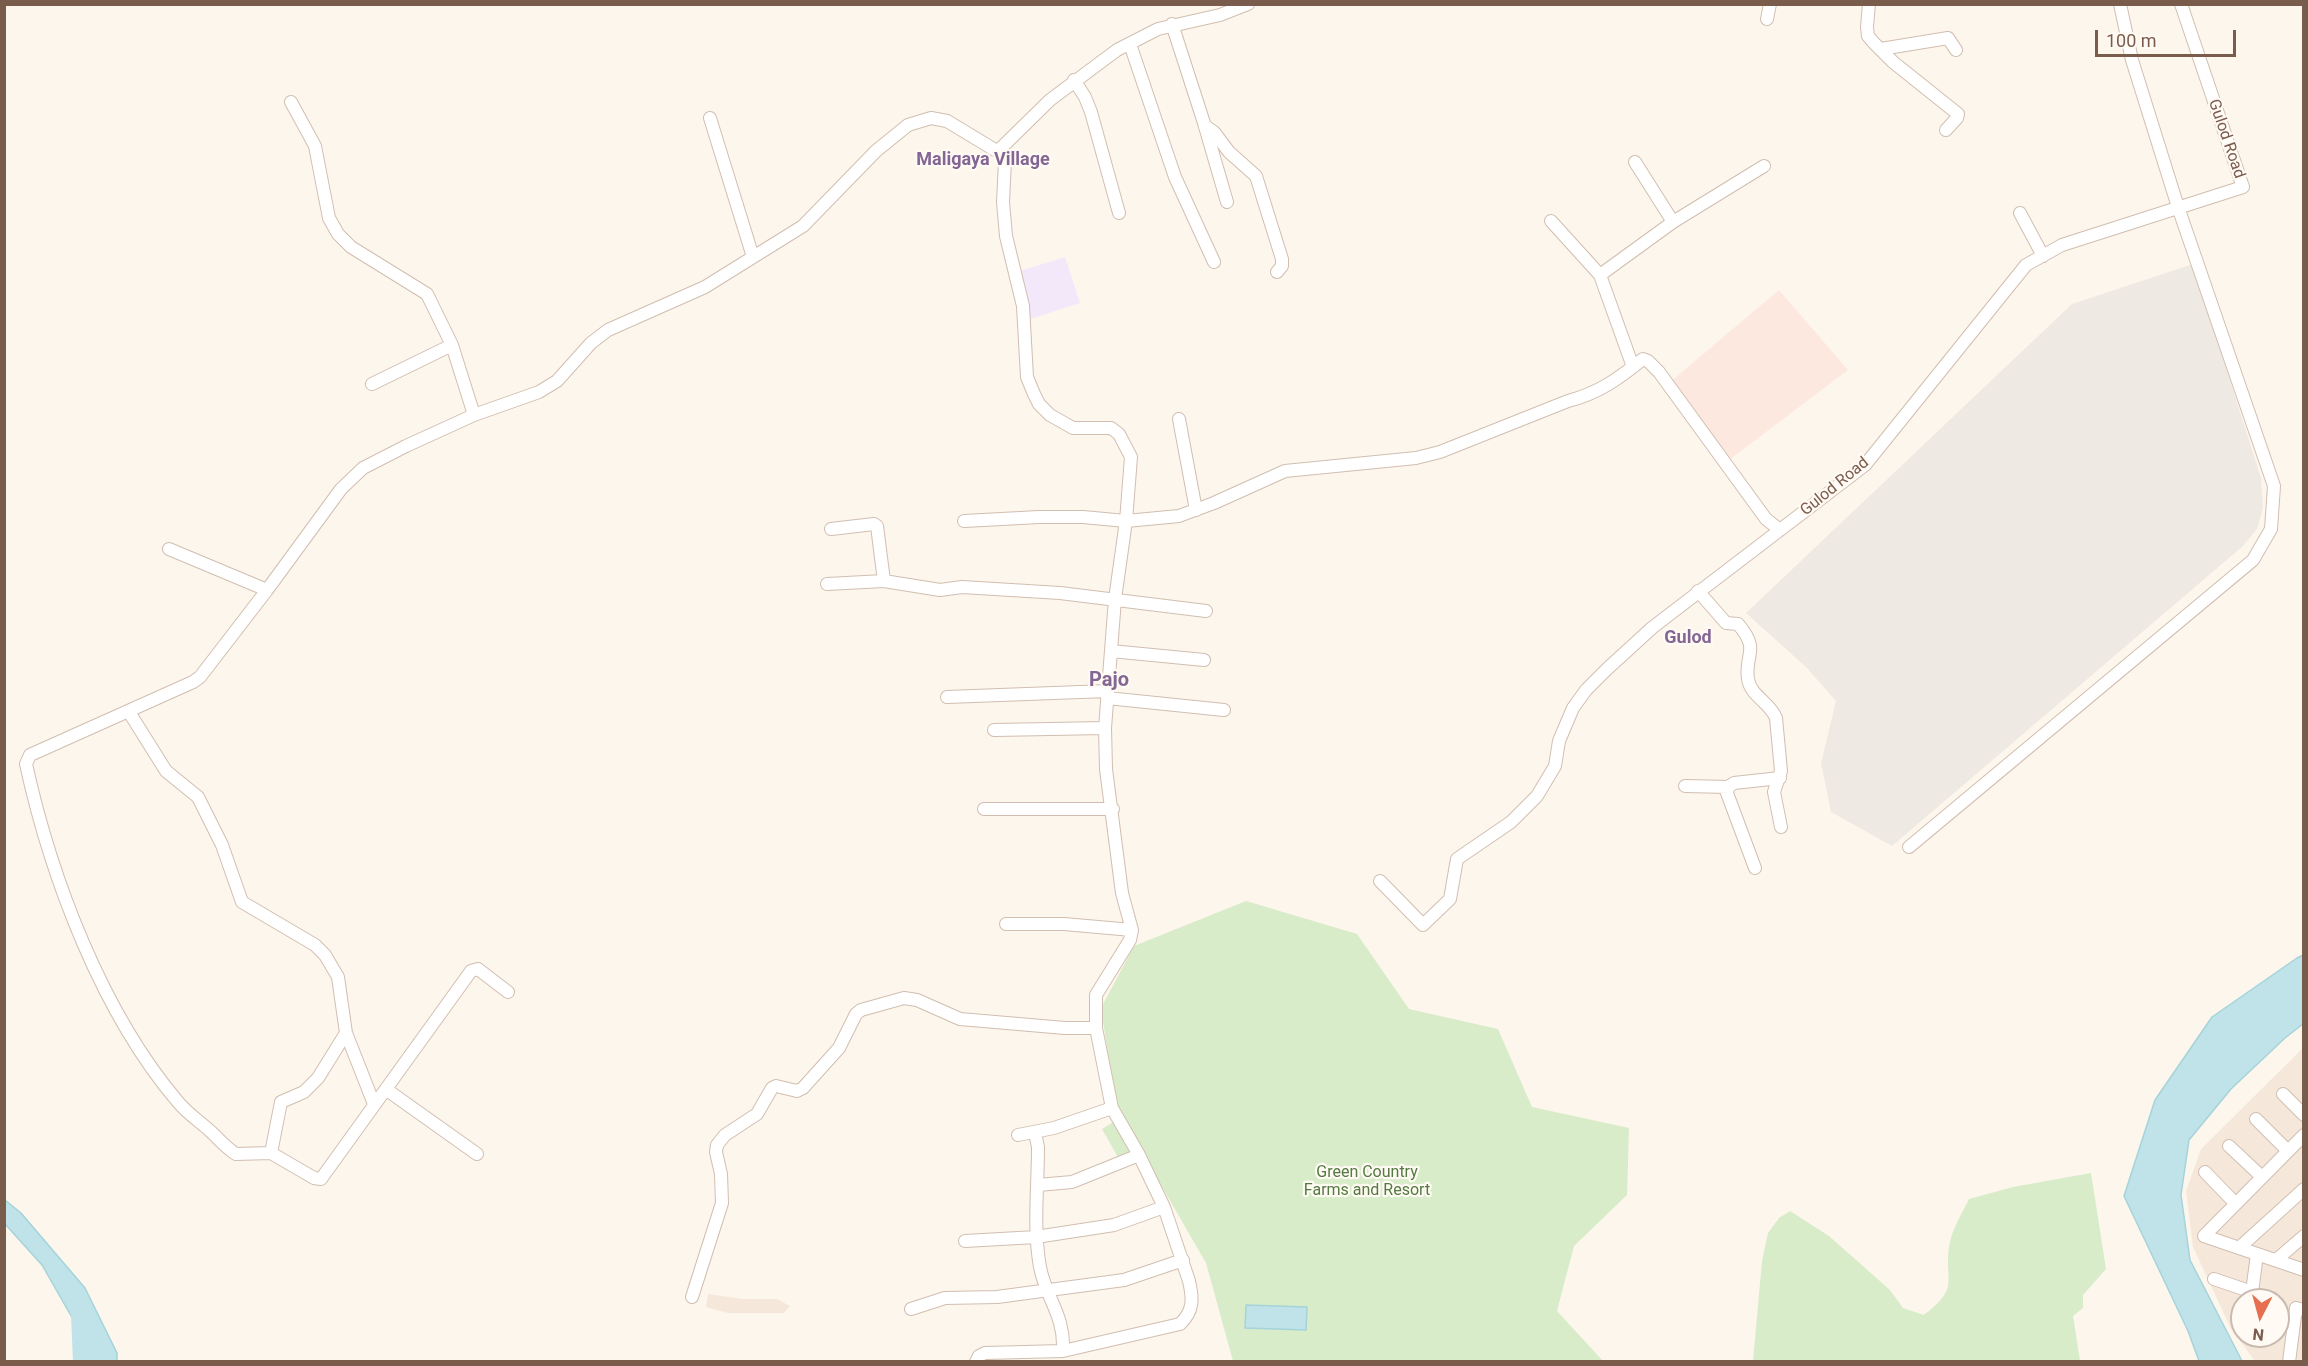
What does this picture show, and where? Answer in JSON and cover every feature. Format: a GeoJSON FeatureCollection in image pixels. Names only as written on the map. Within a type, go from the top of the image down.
{"type":"FeatureCollection","features":[{"type":"Feature","properties":{"kind":"street"},"geometry":{"type":"LineString","coordinates":[[999,150],[1050,100],[1105,57],[1172,24],[1248,4]]}},
{"type":"Feature","properties":{"kind":"street"},"geometry":{"type":"LineString","coordinates":[[1767,19],[1770,4]]}},
{"type":"Feature","properties":{"kind":"street"},"geometry":{"type":"LineString","coordinates":[[1869,4],[1868,36],[1893,62],[1958,114],[1946,130]]}},
{"type":"Feature","properties":{"kind":"street"},"geometry":{"type":"LineString","coordinates":[[1909,847],[2253,560],[2271,529],[2274,486],[2178,207],[2132,60],[2120,4]]}},
{"type":"Feature","properties":{"kind":"street","name":"Gulod Road"},"geometry":{"type":"LineString","coordinates":[[1380,881],[1423,925],[1450,899],[1457,858],[1511,822],[1536,796],[1555,766],[1559,741],[1573,708],[1586,690],[1629,647],[1698,591],[1865,465],[2025,265],[2062,245],[2243,187],[2181,4]]}},
{"type":"Feature","properties":{"kind":"street"},"geometry":{"type":"LineString","coordinates":[[1172,24],[1227,202]]}},
{"type":"Feature","properties":{"kind":"street"},"geometry":{"type":"LineString","coordinates":[[1881,49],[1948,38],[1956,50]]}},
{"type":"Feature","properties":{"kind":"street"},"geometry":{"type":"LineString","coordinates":[[1130,44],[1175,177],[1214,262]]}},
{"type":"Feature","properties":{"kind":"street"},"geometry":{"type":"LineString","coordinates":[[1074,80],[1091,112],[1119,213]]}},
{"type":"Feature","properties":{"kind":"street"},"geometry":{"type":"LineString","coordinates":[[291,102],[315,146],[329,218],[338,234],[351,248],[424,291],[452,345],[474,415]]}},
{"type":"Feature","properties":{"kind":"street"},"geometry":{"type":"LineString","coordinates":[[710,117],[753,257]]}},
{"type":"Feature","properties":{"kind":"street"},"geometry":{"type":"LineString","coordinates":[[508,992],[478,969],[471,971],[321,1179],[314,1178],[271,1153],[242,1155],[230,1151],[180,1104],[152,1068],[106,992],[86,949],[38,819],[26,764],[27,759],[30,755],[193,682],[200,676],[341,489],[363,468],[474,415],[539,392],[557,381],[591,343],[608,330],[705,287],[803,226],[876,151],[908,125],[931,118],[947,121],[995,150],[999,150]]}},
{"type":"Feature","properties":{"kind":"street"},"geometry":{"type":"LineString","coordinates":[[1205,126],[1214,132],[1229,152],[1256,176],[1282,259],[1282,266],[1277,272]]}},
{"type":"Feature","properties":{"kind":"street"},"geometry":{"type":"LineString","coordinates":[[976,1362],[979,1356],[985,1353],[1063,1351],[1180,1324],[1189,1317],[1192,1310],[1192,1292],[1164,1207],[1139,1155],[1112,1108],[1096,1028],[1096,995],[1130,940],[1132,930],[1122,892],[1106,769],[1107,694],[1131,457],[1119,434],[1111,428],[1073,428],[1050,415],[1039,404],[1027,377],[1023,306],[1010,260],[1003,210],[1005,161],[999,150]]}},
{"type":"Feature","properties":{"kind":"street"},"geometry":{"type":"LineString","coordinates":[[1635,162],[1673,222]]}},
{"type":"Feature","properties":{"kind":"street"},"geometry":{"type":"LineString","coordinates":[[1600,275],[1673,222],[1764,166]]}},
{"type":"Feature","properties":{"kind":"street"},"geometry":{"type":"LineString","coordinates":[[2020,213],[2043,256]]}},
{"type":"Feature","properties":{"kind":"street"},"geometry":{"type":"LineString","coordinates":[[1551,221],[1600,275],[1633,367]]}},
{"type":"Feature","properties":{"kind":"street"},"geometry":{"type":"LineString","coordinates":[[372,384],[452,345]]}},
{"type":"Feature","properties":{"kind":"street"},"geometry":{"type":"LineString","coordinates":[[964,521],[1039,517],[1083,517],[1126,521],[1179,516],[1285,471],[1416,458],[1440,452],[1568,401],[1589,396],[1602,390],[1643,359],[1659,372],[1766,519],[1780,530]]}},
{"type":"Feature","properties":{"kind":"street"},"geometry":{"type":"LineString","coordinates":[[1179,419],[1196,510]]}},
{"type":"Feature","properties":{"kind":"street"},"geometry":{"type":"LineString","coordinates":[[831,529],[874,524],[877,526],[884,581]]}},
{"type":"Feature","properties":{"kind":"street"},"geometry":{"type":"LineString","coordinates":[[169,549],[267,590]]}},
{"type":"Feature","properties":{"kind":"street"},"geometry":{"type":"LineString","coordinates":[[827,584],[884,581],[940,590],[962,587],[1008,589],[1115,599],[1206,611]]}},
{"type":"Feature","properties":{"kind":"street"},"geometry":{"type":"LineString","coordinates":[[1698,591],[1724,622],[1738,624],[1746,634],[1751,648],[1748,679],[1754,693],[1774,712],[1780,778],[1774,792],[1781,826]]}},
{"type":"Feature","properties":{"kind":"street"},"geometry":{"type":"LineString","coordinates":[[1111,651],[1204,660]]}},
{"type":"Feature","properties":{"kind":"street"},"geometry":{"type":"LineString","coordinates":[[947,698],[1107,694],[1224,710]]}},
{"type":"Feature","properties":{"kind":"street"},"geometry":{"type":"LineString","coordinates":[[129,712],[165,771],[198,797],[222,845],[242,902],[315,945],[326,955],[338,977],[345,1033],[374,1104]]}},
{"type":"Feature","properties":{"kind":"street"},"geometry":{"type":"LineString","coordinates":[[994,730],[1106,728]]}},
{"type":"Feature","properties":{"kind":"street"},"geometry":{"type":"LineString","coordinates":[[1755,868],[1727,793],[1729,787],[1734,783],[1780,778]]}},
{"type":"Feature","properties":{"kind":"street"},"geometry":{"type":"LineString","coordinates":[[1686,786],[1729,787]]}},
{"type":"Feature","properties":{"kind":"street"},"geometry":{"type":"LineString","coordinates":[[984,809],[1113,809]]}},
{"type":"Feature","properties":{"kind":"street"},"geometry":{"type":"LineString","coordinates":[[1006,924],[1064,924],[1132,930]]}},
{"type":"Feature","properties":{"kind":"street"},"geometry":{"type":"LineString","coordinates":[[692,1297],[723,1203],[721,1174],[716,1152],[720,1140],[757,1114],[776,1086],[797,1091],[803,1088],[839,1048],[853,1019],[861,1010],[904,998],[917,1000],[960,1019],[1065,1029],[1096,1028]]}},
{"type":"Feature","properties":{"kind":"street"},"geometry":{"type":"LineString","coordinates":[[271,1153],[281,1102],[304,1092],[318,1078],[345,1033]]}},
{"type":"Feature","properties":{"kind":"street"},"geometry":{"type":"LineString","coordinates":[[387,1090],[477,1154]]}},
{"type":"Feature","properties":{"kind":"street"},"geometry":{"type":"LineString","coordinates":[[2283,1094],[2304,1115]]}},
{"type":"Feature","properties":{"kind":"street"},"geometry":{"type":"LineString","coordinates":[[1018,1136],[1035,1133],[1112,1108]]}},
{"type":"Feature","properties":{"kind":"street"},"geometry":{"type":"LineString","coordinates":[[2256,1119],[2288,1151]]}},
{"type":"Feature","properties":{"kind":"street"},"geometry":{"type":"LineString","coordinates":[[1035,1133],[1038,1147],[1036,1237],[1041,1274],[1062,1325],[1063,1351]]}},
{"type":"Feature","properties":{"kind":"street"},"geometry":{"type":"LineString","coordinates":[[2304,1135],[2204,1236],[2304,1270]]}},
{"type":"Feature","properties":{"kind":"street"},"geometry":{"type":"LineString","coordinates":[[2229,1146],[2262,1177]]}},
{"type":"Feature","properties":{"kind":"street"},"geometry":{"type":"LineString","coordinates":[[1038,1185],[1072,1182],[1139,1155]]}},
{"type":"Feature","properties":{"kind":"street"},"geometry":{"type":"LineString","coordinates":[[2205,1172],[2236,1204]]}},
{"type":"Feature","properties":{"kind":"street"},"geometry":{"type":"LineString","coordinates":[[2239,1248],[2304,1189]]}},
{"type":"Feature","properties":{"kind":"street"},"geometry":{"type":"LineString","coordinates":[[965,1241],[1036,1237],[1114,1225],[1164,1207]]}},
{"type":"Feature","properties":{"kind":"street"},"geometry":{"type":"LineString","coordinates":[[2276,1260],[2304,1236]]}},
{"type":"Feature","properties":{"kind":"street"},"geometry":{"type":"LineString","coordinates":[[2252,1288],[2257,1254]]}},
{"type":"Feature","properties":{"kind":"street"},"geometry":{"type":"LineString","coordinates":[[911,1310],[945,1298],[997,1297],[1124,1280],[1183,1260]]}},
{"type":"Feature","properties":{"kind":"street"},"geometry":{"type":"LineString","coordinates":[[2214,1279],[2234,1288]]}},
{"type":"Feature","properties":{"kind":"street"},"geometry":{"type":"LineString","coordinates":[[2289,1362],[2296,1308],[2304,1310]]}},
{"type":"Feature","properties":{"kind":"shaded area"},"geometry":{"type":"Polygon","coordinates":[[[1065,257],[1080,303],[1027,320],[1017,272],[1065,257]]]}},
{"type":"Feature","properties":{"kind":"shaded area"},"geometry":{"type":"Polygon","coordinates":[[[2193,264],[2261,478],[2263,508],[2257,529],[2243,546],[1892,846],[1831,812],[1821,763],[1836,701],[1807,668],[1746,613],[2072,304],[2193,264]]]}},
{"type":"Feature","properties":{"kind":"shaded area"},"geometry":{"type":"Polygon","coordinates":[[[1779,290],[1848,370],[1729,460],[1669,383],[1779,290]]]}},
{"type":"Feature","properties":{"kind":"shaded area"},"geometry":{"type":"Polygon","coordinates":[[[2303,1048],[2303,1361],[2255,1361],[2245,1348],[2290,1348],[2290,1288],[2230,1288],[2230,1327],[2193,1247],[2186,1191],[2201,1149],[2303,1048]]]}},
{"type":"Feature","properties":{"kind":"shaded area"},"geometry":{"type":"Polygon","coordinates":[[[708,1294],[743,1299],[777,1299],[790,1306],[784,1313],[728,1313],[706,1307],[708,1294]]]}},
{"type":"Feature","properties":{"kind":"green space","name":"Green Country Farms and Resort"},"geometry":{"type":"Polygon","coordinates":[[[1246,901],[1357,934],[1409,1009],[1498,1029],[1532,1107],[1629,1128],[1627,1195],[1574,1246],[1557,1311],[1603,1361],[1233,1361],[1206,1263],[1116,1107],[1101,1008],[1134,946],[1246,901]]]}},
{"type":"Feature","properties":{"kind":"green space"},"geometry":{"type":"Polygon","coordinates":[[[1118,1119],[1137,1152],[1120,1161],[1102,1129],[1118,1119]]]}},
{"type":"Feature","properties":{"kind":"green space"},"geometry":{"type":"Polygon","coordinates":[[[2091,1173],[2106,1269],[2083,1295],[2083,1308],[2073,1316],[2080,1361],[1753,1361],[1762,1261],[1768,1233],[1779,1218],[1790,1211],[1829,1236],[1890,1290],[1903,1308],[1924,1315],[1936,1305],[1947,1289],[1951,1236],[1969,1199],[2013,1187],[2091,1173]]]}},
{"type":"Feature","properties":{"kind":"water"},"geometry":{"type":"Polygon","coordinates":[[[2303,955],[2303,1024],[2231,1089],[2189,1140],[2181,1195],[2190,1260],[2230,1338],[2230,1348],[2235,1348],[2242,1361],[2199,1361],[2188,1331],[2124,1196],[2155,1100],[2212,1017],[2303,955]]]}},
{"type":"Feature","properties":{"kind":"water"},"geometry":{"type":"Polygon","coordinates":[[[5,1200],[21,1213],[85,1288],[117,1353],[117,1361],[86,1361],[78,1328],[42,1265],[5,1224],[5,1200]]]}},
{"type":"Feature","properties":{"kind":"water"},"geometry":{"type":"Polygon","coordinates":[[[1246,1305],[1307,1307],[1306,1330],[1245,1328],[1246,1305]]]}},
{"type":"Feature","properties":{"kind":"waterway"},"geometry":{"type":"LineString","coordinates":[[79,1314],[81,1362]]}},
{"type":"Feature","properties":{"kind":"district","name":"Maligaya Village"},"geometry":{"type":"Point","coordinates":[983,160]}},
{"type":"Feature","properties":{"kind":"district","name":"Gulod"},"geometry":{"type":"Point","coordinates":[1688,638]}},
{"type":"Feature","properties":{"kind":"district","name":"Pajo"},"geometry":{"type":"Point","coordinates":[1109,681]}}]}
